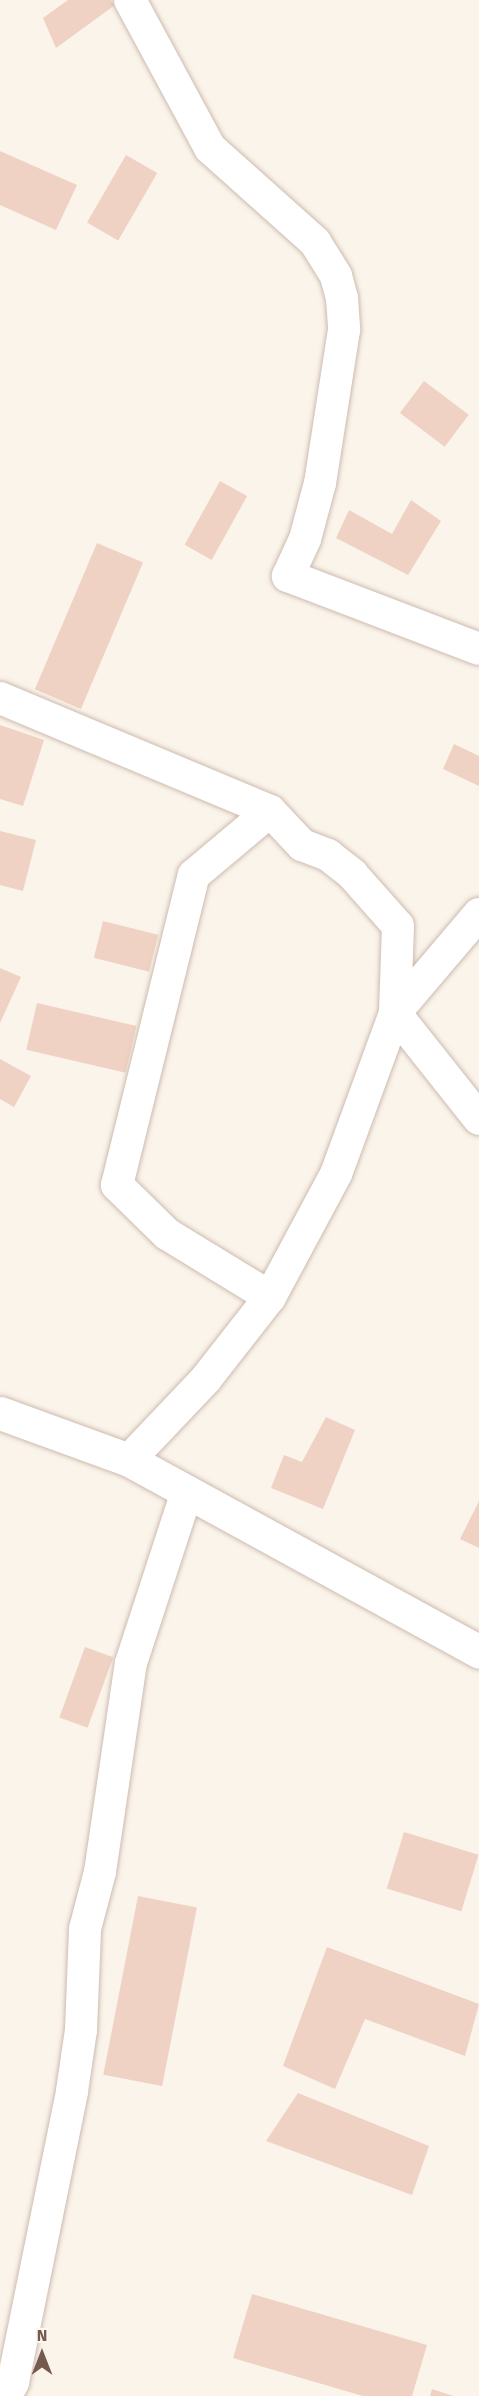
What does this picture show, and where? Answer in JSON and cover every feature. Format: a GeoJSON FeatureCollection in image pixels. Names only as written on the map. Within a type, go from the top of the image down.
{"type":"FeatureCollection","features":[{"type":"Feature","properties":{"kind":"main road"},"geometry":{"type":"LineString","coordinates":[[0,1413],[129,1460],[479,1652]]}},
{"type":"Feature","properties":{"kind":"street"},"geometry":{"type":"LineString","coordinates":[[130,0],[210,148],[315,242],[336,276],[342,298],[344,330],[320,483],[305,539],[288,576],[479,649]]}},
{"type":"Feature","properties":{"kind":"street"},"geometry":{"type":"LineString","coordinates":[[0,698],[270,811],[302,844],[328,855],[352,874],[398,926],[395,1013],[336,1174],[270,1297],[206,1379],[129,1460]]}},
{"type":"Feature","properties":{"kind":"street"},"geometry":{"type":"LineString","coordinates":[[270,811],[194,875],[117,1185],[167,1234],[270,1297]]}},
{"type":"Feature","properties":{"kind":"street"},"geometry":{"type":"LineString","coordinates":[[395,1013],[479,915]]}},
{"type":"Feature","properties":{"kind":"street"},"geometry":{"type":"LineString","coordinates":[[395,1013],[479,1119]]}},
{"type":"Feature","properties":{"kind":"street"},"geometry":{"type":"LineString","coordinates":[[6,2396],[13,2382],[72,2091],[81,2030],[85,1929],[100,1872],[131,1663],[187,1492]]}},
{"type":"Feature","properties":{"kind":"building"},"geometry":{"type":"Polygon","coordinates":[[[68,0],[110,0],[115,5],[56,48],[43,18],[68,0]]]}},
{"type":"Feature","properties":{"kind":"building"},"geometry":{"type":"Polygon","coordinates":[[[0,151],[77,185],[56,230],[0,205],[0,151]]]}},
{"type":"Feature","properties":{"kind":"building"},"geometry":{"type":"Polygon","coordinates":[[[126,155],[157,173],[118,241],[87,223],[126,155]]]}},
{"type":"Feature","properties":{"kind":"building"},"geometry":{"type":"Polygon","coordinates":[[[424,381],[469,415],[445,447],[400,413],[424,381]]]}},
{"type":"Feature","properties":{"kind":"building"},"geometry":{"type":"Polygon","coordinates":[[[220,481],[247,496],[212,560],[185,545],[220,481]]]}},
{"type":"Feature","properties":{"kind":"building"},"geometry":{"type":"Polygon","coordinates":[[[411,500],[441,521],[408,575],[336,538],[349,510],[392,534],[411,500]]]}},
{"type":"Feature","properties":{"kind":"building"},"geometry":{"type":"Polygon","coordinates":[[[97,543],[143,563],[81,709],[35,689],[97,543]]]}},
{"type":"Feature","properties":{"kind":"building"},"geometry":{"type":"Polygon","coordinates":[[[0,725],[44,740],[23,806],[0,799],[0,725]]]}},
{"type":"Feature","properties":{"kind":"building"},"geometry":{"type":"Polygon","coordinates":[[[454,744],[479,756],[479,786],[443,769],[454,744]]]}},
{"type":"Feature","properties":{"kind":"building"},"geometry":{"type":"Polygon","coordinates":[[[0,831],[36,840],[23,891],[0,885],[0,831]]]}},
{"type":"Feature","properties":{"kind":"building"},"geometry":{"type":"Polygon","coordinates":[[[103,921],[158,935],[149,972],[94,958],[103,921]]]}},
{"type":"Feature","properties":{"kind":"building"},"geometry":{"type":"Polygon","coordinates":[[[0,968],[21,977],[0,1023],[0,968]]]}},
{"type":"Feature","properties":{"kind":"building"},"geometry":{"type":"Polygon","coordinates":[[[37,1003],[136,1026],[126,1073],[26,1050],[37,1003]]]}},
{"type":"Feature","properties":{"kind":"building"},"geometry":{"type":"Polygon","coordinates":[[[0,1059],[31,1076],[14,1107],[0,1099],[0,1059]]]}},
{"type":"Feature","properties":{"kind":"building"},"geometry":{"type":"Polygon","coordinates":[[[326,1417],[355,1430],[323,1509],[271,1488],[284,1455],[302,1462],[326,1417]]]}},
{"type":"Feature","properties":{"kind":"building"},"geometry":{"type":"Polygon","coordinates":[[[479,1501],[479,1548],[460,1539],[479,1501]]]}},
{"type":"Feature","properties":{"kind":"building"},"geometry":{"type":"Polygon","coordinates":[[[85,1647],[113,1657],[88,1728],[59,1717],[85,1647]]]}},
{"type":"Feature","properties":{"kind":"building"},"geometry":{"type":"Polygon","coordinates":[[[404,1832],[479,1855],[461,1911],[387,1888],[404,1832]]]}},
{"type":"Feature","properties":{"kind":"building"},"geometry":{"type":"Polygon","coordinates":[[[138,1896],[197,1907],[162,2086],[103,2075],[138,1896]]]}},
{"type":"Feature","properties":{"kind":"building"},"geometry":{"type":"Polygon","coordinates":[[[327,1947],[479,2004],[465,2056],[365,2019],[335,2089],[283,2066],[327,1947]]]}},
{"type":"Feature","properties":{"kind":"building"},"geometry":{"type":"Polygon","coordinates":[[[298,2093],[429,2146],[412,2195],[266,2141],[298,2093]]]}},
{"type":"Feature","properties":{"kind":"building"},"geometry":{"type":"Polygon","coordinates":[[[252,2294],[427,2345],[412,2396],[363,2396],[233,2358],[252,2294]]]}},
{"type":"Feature","properties":{"kind":"building"},"geometry":{"type":"Polygon","coordinates":[[[432,2389],[453,2396],[430,2396],[432,2389]]]}}]}
